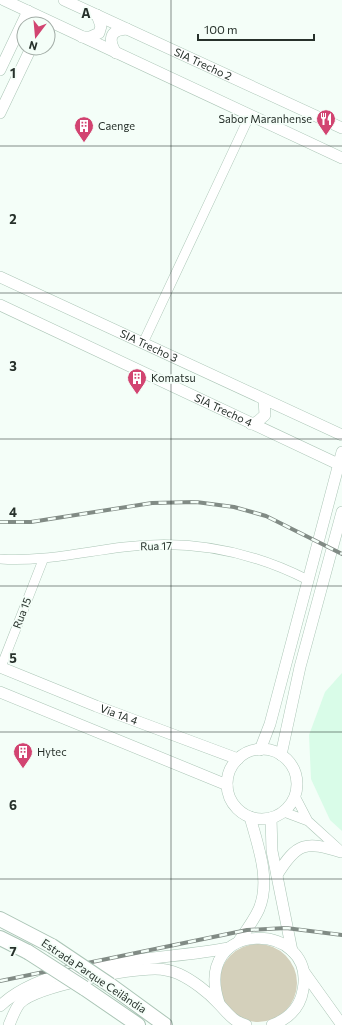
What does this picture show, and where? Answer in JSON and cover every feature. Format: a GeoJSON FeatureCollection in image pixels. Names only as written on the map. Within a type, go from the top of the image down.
{"type":"FeatureCollection","features":[{"type":"Feature","properties":{"kind":"highway","name":"Estrada Parque Ceilândia"},"geometry":{"type":"LineString","coordinates":[[0,919],[52,946],[110,985],[165,1025]]}},
{"type":"Feature","properties":{"kind":"highway","name":"Estrada Parque Ceilândia"},"geometry":{"type":"LineString","coordinates":[[0,938],[28,952],[138,1025]]}},
{"type":"Feature","properties":{"kind":"main road"},"geometry":{"type":"LineString","coordinates":[[4,0],[36,16]]}},
{"type":"Feature","properties":{"kind":"main road","name":"SIA Trecho 2"},"geometry":{"type":"LineString","coordinates":[[64,0],[342,128]]}},
{"type":"Feature","properties":{"kind":"main road"},"geometry":{"type":"LineString","coordinates":[[26,16],[28,11]]}},
{"type":"Feature","properties":{"kind":"main road"},"geometry":{"type":"LineString","coordinates":[[82,37],[90,37],[98,33],[101,26],[97,16]]}},
{"type":"Feature","properties":{"kind":"main road"},"geometry":{"type":"LineString","coordinates":[[56,26],[82,37],[342,158]]}},
{"type":"Feature","properties":{"kind":"main road"},"geometry":{"type":"LineString","coordinates":[[116,53],[111,45],[112,36],[116,31],[127,29]]}},
{"type":"Feature","properties":{"kind":"main road"},"geometry":{"type":"LineString","coordinates":[[0,70],[16,39]]}},
{"type":"Feature","properties":{"kind":"main road"},"geometry":{"type":"LineString","coordinates":[[0,112],[27,56]]}},
{"type":"Feature","properties":{"kind":"main road","name":"SIA Trecho 3"},"geometry":{"type":"LineString","coordinates":[[0,277],[342,435]]}},
{"type":"Feature","properties":{"kind":"main road"},"geometry":{"type":"LineString","coordinates":[[0,284],[12,283]]}},
{"type":"Feature","properties":{"kind":"main road","name":"SIA Trecho 4"},"geometry":{"type":"LineString","coordinates":[[0,305],[338,464]]}},
{"type":"Feature","properties":{"kind":"main road"},"geometry":{"type":"LineString","coordinates":[[251,424],[257,422],[265,415],[266,408],[264,400]]}},
{"type":"Feature","properties":{"kind":"main road"},"geometry":{"type":"LineString","coordinates":[[260,750],[270,724],[308,580],[320,542],[342,452]]}},
{"type":"Feature","properties":{"kind":"main road"},"geometry":{"type":"LineString","coordinates":[[281,755],[300,667],[342,512]]}},
{"type":"Feature","properties":{"kind":"main road","name":"Via 1A 4"},"geometry":{"type":"LineString","coordinates":[[1,667],[96,706],[238,759]]}},
{"type":"Feature","properties":{"kind":"main road"},"geometry":{"type":"LineString","coordinates":[[0,692],[228,785]]}},
{"type":"Feature","properties":{"kind":"main road"},"geometry":{"type":"LineString","coordinates":[[260,750],[271,750],[281,755],[290,763],[296,773],[298,785],[296,796],[284,812],[271,818],[261,819],[250,817],[241,812],[234,805],[229,795],[228,785],[229,773],[238,759],[248,752],[260,750]]}},
{"type":"Feature","properties":{"kind":"main road"},"geometry":{"type":"LineString","coordinates":[[239,941],[258,910],[263,892],[264,874],[250,817]]}},
{"type":"Feature","properties":{"kind":"main road"},"geometry":{"type":"LineString","coordinates":[[271,818],[272,851],[292,951],[302,969],[342,1025]]}},
{"type":"Feature","properties":{"kind":"main road"},"geometry":{"type":"LineString","coordinates":[[277,875],[288,857],[295,850],[309,845],[319,845],[342,852]]}},
{"type":"Feature","properties":{"kind":"main road"},"geometry":{"type":"LineString","coordinates":[[218,1003],[214,988],[214,973],[220,959],[229,948],[239,941],[253,937],[267,938],[280,942],[292,951]]}},
{"type":"Feature","properties":{"kind":"main road"},"geometry":{"type":"LineString","coordinates":[[0,1006],[18,991],[37,982],[76,970],[229,948]]}},
{"type":"Feature","properties":{"kind":"main road"},"geometry":{"type":"LineString","coordinates":[[9,1025],[20,1003],[42,991],[126,972],[156,969],[178,973],[188,979],[218,1003],[227,1014],[242,1024]]}},
{"type":"Feature","properties":{"kind":"main road"},"geometry":{"type":"LineString","coordinates":[[272,1025],[282,1021],[294,1011],[301,998],[304,984],[302,969]]}},
{"type":"Feature","properties":{"kind":"street"},"geometry":{"type":"LineString","coordinates":[[143,343],[250,115]]}},
{"type":"Feature","properties":{"kind":"street","name":"Rua 17"},"geometry":{"type":"LineString","coordinates":[[0,560],[43,560],[126,547],[194,546],[228,551],[252,557],[308,580]]}},
{"type":"Feature","properties":{"kind":"street","name":"Rua 15"},"geometry":{"type":"LineString","coordinates":[[1,667],[43,560]]}},
{"type":"Feature","properties":{"kind":"street"},"geometry":{"type":"LineString","coordinates":[[296,796],[308,822]]}},
{"type":"Feature","properties":{"kind":"street"},"geometry":{"type":"LineString","coordinates":[[284,812],[308,822],[342,852]]}},
{"type":"Feature","properties":{"kind":"shaded area"},"geometry":{"type":"Polygon","coordinates":[[[342,673],[342,831],[330,820],[311,779],[309,735],[325,692],[342,673]]]}},
{"type":"Feature","properties":{"kind":"shaded area"},"geometry":{"type":"Polygon","coordinates":[[[258,944],[273,947],[280,951],[290,961],[294,968],[297,983],[294,998],[290,1005],[280,1015],[273,1019],[258,1022],[243,1019],[236,1015],[226,1005],[222,998],[219,983],[222,968],[226,961],[236,951],[243,947],[258,944]]]}},
{"type":"Feature","properties":{"kind":"railway"},"geometry":{"type":"LineString","coordinates":[[0,522],[31,522],[152,503],[196,502],[234,507],[266,516],[342,554]]}},
{"type":"Feature","properties":{"kind":"railway"},"geometry":{"type":"LineString","coordinates":[[0,981],[247,930],[286,928],[342,935]]}},
{"type":"Feature","properties":{"kind":"place","name":"Sabor Maranhense"},"geometry":{"type":"Point","coordinates":[326,136]}},
{"type":"Feature","properties":{"kind":"place","name":"Caenge"},"geometry":{"type":"Point","coordinates":[84,143]}},
{"type":"Feature","properties":{"kind":"place","name":"Komatsu"},"geometry":{"type":"Point","coordinates":[137,395]}},
{"type":"Feature","properties":{"kind":"place","name":"Hytec"},"geometry":{"type":"Point","coordinates":[23,769]}}]}
